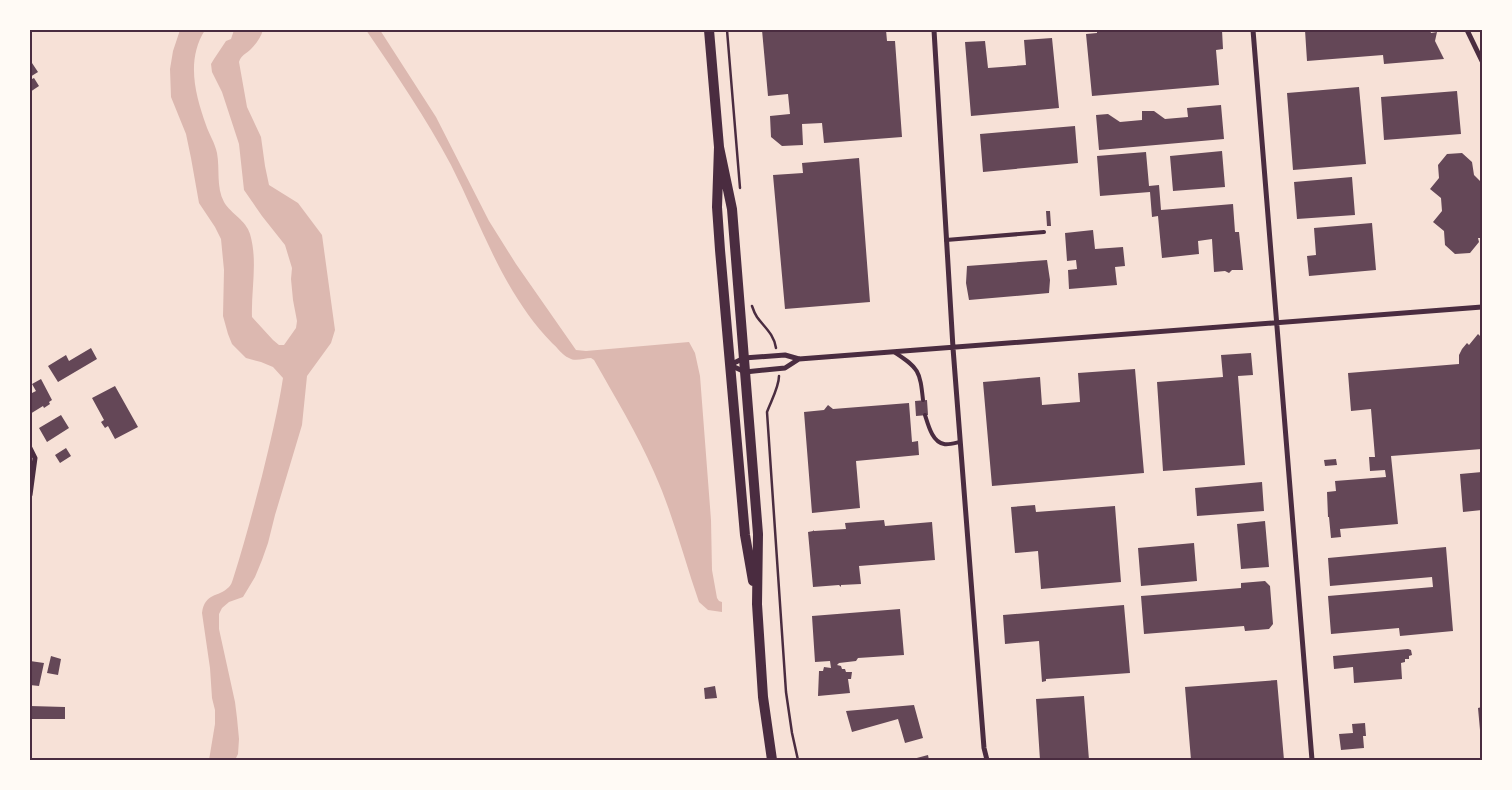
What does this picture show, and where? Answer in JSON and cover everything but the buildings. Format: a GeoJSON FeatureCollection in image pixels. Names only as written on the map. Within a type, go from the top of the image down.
{"type":"FeatureCollection","features":[{"type":"Feature","properties":{"kind":"main road"},"geometry":{"type":"LineString","coordinates":[[709,30],[719,147],[718,207],[730,364],[745,535],[757,604]]}},
{"type":"Feature","properties":{"kind":"main road"},"geometry":{"type":"LineString","coordinates":[[719,147],[732,209],[758,534],[757,604],[763,697],[772,760]]}},
{"type":"Feature","properties":{"kind":"street"},"geometry":{"type":"LineString","coordinates":[[934,30],[953,348],[984,748],[987,760]]}},
{"type":"Feature","properties":{"kind":"street"},"geometry":{"type":"LineString","coordinates":[[1253,30],[1312,760]]}},
{"type":"Feature","properties":{"kind":"street"},"geometry":{"type":"LineString","coordinates":[[1467,30],[1482,61]]}},
{"type":"Feature","properties":{"kind":"street"},"geometry":{"type":"LineString","coordinates":[[730,364],[744,358],[785,355],[799,359],[1482,307]]}},
{"type":"Feature","properties":{"kind":"street"},"geometry":{"type":"LineString","coordinates":[[730,364],[745,372],[785,368],[799,359]]}},
{"type":"Feature","properties":{"kind":"street"},"geometry":{"type":"LineString","coordinates":[[30,448],[35,458],[30,495]]}},
{"type":"Feature","properties":{"kind":"lane"},"geometry":{"type":"LineString","coordinates":[[946,240],[1044,232]]}},
{"type":"Feature","properties":{"kind":"lane"},"geometry":{"type":"LineString","coordinates":[[893,352],[910,362],[917,370],[924,400]]}},
{"type":"Feature","properties":{"kind":"lane"},"geometry":{"type":"LineString","coordinates":[[925,415],[936,441],[944,444],[960,442]]}},
{"type":"Feature","properties":{"kind":"path"},"geometry":{"type":"LineString","coordinates":[[727,30],[741,196]]}},
{"type":"Feature","properties":{"kind":"path"},"geometry":{"type":"LineString","coordinates":[[750,302],[756,316],[768,329],[775,342],[777,356]]}},
{"type":"Feature","properties":{"kind":"path"},"geometry":{"type":"LineString","coordinates":[[778,369],[779,383],[767,412],[786,692],[798,760]]}},
{"type":"Feature","properties":{"kind":"shaded area"},"geometry":{"type":"Polygon","coordinates":[[[180,30],[205,30],[199,41],[196,53],[194,77],[202,113],[217,153],[220,190],[224,202],[242,221],[250,234],[254,254],[252,317],[273,340],[279,345],[284,345],[296,328],[297,321],[291,279],[292,268],[285,245],[244,190],[239,144],[222,92],[212,72],[211,64],[226,41],[231,39],[234,30],[263,30],[256,43],[242,56],[239,62],[247,107],[261,137],[269,185],[298,203],[322,235],[335,330],[331,343],[307,376],[302,425],[262,560],[255,577],[243,597],[229,602],[222,608],[219,614],[219,629],[237,718],[239,739],[238,754],[235,760],[209,760],[215,724],[215,710],[202,613],[209,598],[225,590],[233,580],[262,476],[283,378],[273,367],[246,358],[232,344],[228,334],[223,316],[224,270],[221,239],[199,203],[186,134],[171,97],[170,69],[173,51],[180,30]]]}},
{"type":"Feature","properties":{"kind":"shaded area"},"geometry":{"type":"Polygon","coordinates":[[[366,30],[380,30],[436,117],[489,221],[516,264],[576,350],[586,351],[689,342],[695,353],[700,376],[711,520],[712,570],[717,598],[722,602],[722,612],[708,610],[699,602],[661,488],[633,429],[594,360],[591,358],[574,360],[564,355],[520,303],[495,258],[451,165],[410,96],[366,30]]]}}]}
